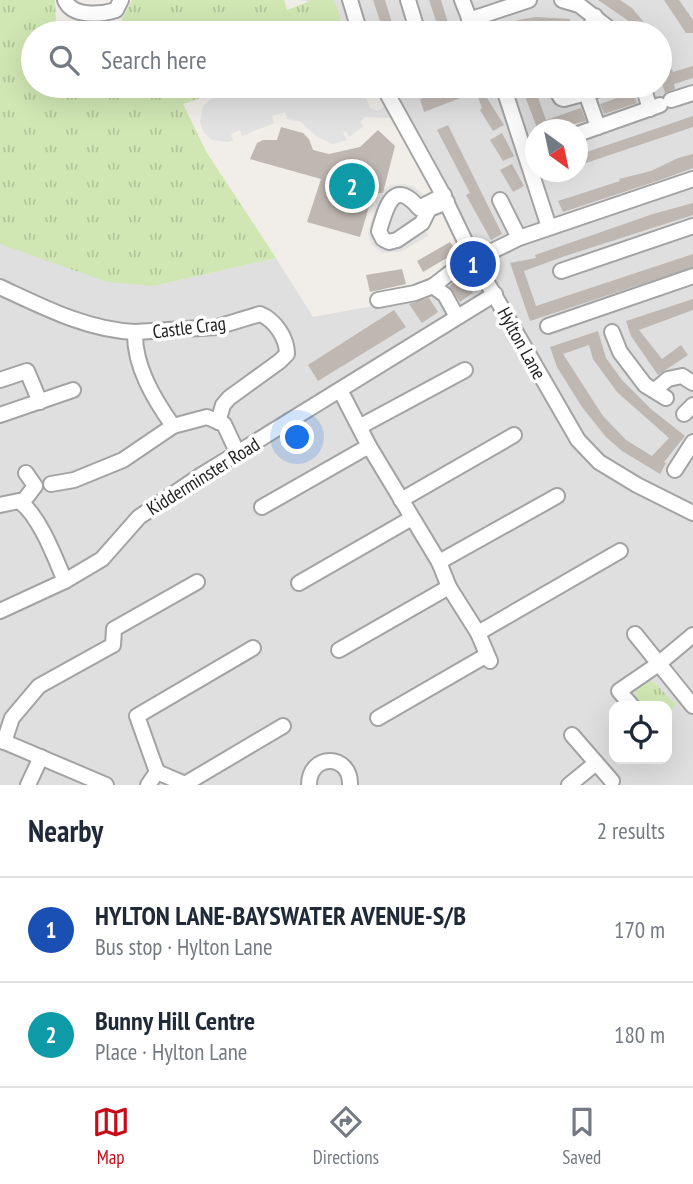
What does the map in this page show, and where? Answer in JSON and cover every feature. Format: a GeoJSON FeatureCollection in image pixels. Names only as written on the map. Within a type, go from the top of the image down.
{"type":"FeatureCollection","features":[{"type":"Feature","properties":{"kind":"street"},"geometry":{"type":"LineString","coordinates":[[65,0],[69,8],[85,12],[116,10],[121,0]]}},
{"type":"Feature","properties":{"kind":"street"},"geometry":{"type":"LineString","coordinates":[[350,0],[356,21]]}},
{"type":"Feature","properties":{"kind":"street"},"geometry":{"type":"LineString","coordinates":[[408,0],[414,21]]}},
{"type":"Feature","properties":{"kind":"street"},"geometry":{"type":"LineString","coordinates":[[461,0],[470,21]]}},
{"type":"Feature","properties":{"kind":"street"},"geometry":{"type":"LineString","coordinates":[[485,21],[529,0]]}},
{"type":"Feature","properties":{"kind":"street"},"geometry":{"type":"LineString","coordinates":[[562,0],[579,5],[602,21]]}},
{"type":"Feature","properties":{"kind":"street"},"geometry":{"type":"LineString","coordinates":[[594,21],[596,16]]}},
{"type":"Feature","properties":{"kind":"street"},"geometry":{"type":"LineString","coordinates":[[588,130],[693,93]]}},
{"type":"Feature","properties":{"kind":"street","name":"Hylton Lane"},"geometry":{"type":"LineString","coordinates":[[390,98],[445,199],[474,260],[578,440],[599,462],[693,513]]}},
{"type":"Feature","properties":{"kind":"street"},"geometry":{"type":"LineString","coordinates":[[508,98],[525,139]]}},
{"type":"Feature","properties":{"kind":"street"},"geometry":{"type":"LineString","coordinates":[[588,98],[598,127]]}},
{"type":"Feature","properties":{"kind":"street"},"geometry":{"type":"LineString","coordinates":[[654,98],[660,105]]}},
{"type":"Feature","properties":{"kind":"street"},"geometry":{"type":"LineString","coordinates":[[474,260],[519,238],[693,179]]}},
{"type":"Feature","properties":{"kind":"street"},"geometry":{"type":"LineString","coordinates":[[538,182],[549,227]]}},
{"type":"Feature","properties":{"kind":"street"},"geometry":{"type":"LineString","coordinates":[[392,197],[407,197],[419,208],[445,199],[429,209],[422,223],[397,240],[389,242],[383,239],[379,232],[387,203],[392,197]]}},
{"type":"Feature","properties":{"kind":"street"},"geometry":{"type":"LineString","coordinates":[[500,200],[519,238]]}},
{"type":"Feature","properties":{"kind":"street"},"geometry":{"type":"LineString","coordinates":[[561,271],[693,226]]}},
{"type":"Feature","properties":{"kind":"street"},"geometry":{"type":"LineString","coordinates":[[378,300],[415,293],[433,286],[456,269]]}},
{"type":"Feature","properties":{"kind":"street"},"geometry":{"type":"LineString","coordinates":[[548,326],[602,312],[693,276]]}},
{"type":"Feature","properties":{"kind":"street"},"geometry":{"type":"LineString","coordinates":[[433,286],[444,295],[457,317]]}},
{"type":"Feature","properties":{"kind":"street"},"geometry":{"type":"LineString","coordinates":[[0,287],[86,324],[114,331],[135,332],[135,349],[145,377],[173,426]]}},
{"type":"Feature","properties":{"kind":"street","name":"Kidderminster Road"},"geometry":{"type":"LineString","coordinates":[[2,607],[65,581],[102,558],[139,517],[200,476],[495,294]]}},
{"type":"Feature","properties":{"kind":"street","name":"Castle Crag"},"geometry":{"type":"LineString","coordinates":[[135,332],[218,327],[260,314],[273,323],[284,340],[287,354],[229,398],[223,405],[218,422]]}},
{"type":"Feature","properties":{"kind":"street"},"geometry":{"type":"LineString","coordinates":[[612,332],[620,352],[645,385],[660,394],[668,379],[682,376],[693,383]]}},
{"type":"Feature","properties":{"kind":"street"},"geometry":{"type":"LineString","coordinates":[[361,426],[465,370]]}},
{"type":"Feature","properties":{"kind":"street"},"geometry":{"type":"LineString","coordinates":[[0,380],[27,371],[40,402]]}},
{"type":"Feature","properties":{"kind":"street"},"geometry":{"type":"LineString","coordinates":[[0,415],[72,390]]}},
{"type":"Feature","properties":{"kind":"street"},"geometry":{"type":"LineString","coordinates":[[340,390],[369,446],[439,562],[449,587],[478,633],[488,658],[378,718]]}},
{"type":"Feature","properties":{"kind":"street"},"geometry":{"type":"LineString","coordinates":[[51,484],[74,480],[123,460],[173,426],[207,417],[224,424],[238,454]]}},
{"type":"Feature","properties":{"kind":"street"},"geometry":{"type":"LineString","coordinates":[[401,500],[514,435]]}},
{"type":"Feature","properties":{"kind":"street"},"geometry":{"type":"LineString","coordinates":[[676,470],[693,442]]}},
{"type":"Feature","properties":{"kind":"street"},"geometry":{"type":"LineString","coordinates":[[262,507],[369,446]]}},
{"type":"Feature","properties":{"kind":"street"},"geometry":{"type":"LineString","coordinates":[[10,503],[35,486],[26,473]]}},
{"type":"Feature","properties":{"kind":"street"},"geometry":{"type":"LineString","coordinates":[[439,562],[557,496]]}},
{"type":"Feature","properties":{"kind":"street"},"geometry":{"type":"LineString","coordinates":[[10,503],[30,511],[54,553],[65,581]]}},
{"type":"Feature","properties":{"kind":"street"},"geometry":{"type":"LineString","coordinates":[[299,583],[412,518]]}},
{"type":"Feature","properties":{"kind":"street"},"geometry":{"type":"LineString","coordinates":[[478,633],[620,551]]}},
{"type":"Feature","properties":{"kind":"street"},"geometry":{"type":"LineString","coordinates":[[103,784],[2,741],[12,718],[39,686],[113,645],[114,629],[197,582]]}},
{"type":"Feature","properties":{"kind":"street"},"geometry":{"type":"LineString","coordinates":[[339,650],[449,587]]}},
{"type":"Feature","properties":{"kind":"street"},"geometry":{"type":"LineString","coordinates":[[635,634],[657,665],[693,706]]}},
{"type":"Feature","properties":{"kind":"street"},"geometry":{"type":"LineString","coordinates":[[627,701],[618,691],[657,665],[693,635]]}},
{"type":"Feature","properties":{"kind":"street"},"geometry":{"type":"LineString","coordinates":[[253,648],[137,716],[157,772],[186,784],[283,726]]}},
{"type":"Feature","properties":{"kind":"street"},"geometry":{"type":"LineString","coordinates":[[572,735],[611,781]]}},
{"type":"Feature","properties":{"kind":"street"},"geometry":{"type":"LineString","coordinates":[[27,785],[41,757]]}},
{"type":"Feature","properties":{"kind":"street"},"geometry":{"type":"LineString","coordinates":[[309,785],[312,771],[316,766],[328,761],[341,764],[346,769],[350,785]]}},
{"type":"Feature","properties":{"kind":"street"},"geometry":{"type":"LineString","coordinates":[[569,785],[596,763]]}},
{"type":"Feature","properties":{"kind":"street"},"geometry":{"type":"LineString","coordinates":[[149,785],[157,772]]}},
{"type":"Feature","properties":{"kind":"shaded area"},"geometry":{"type":"Polygon","coordinates":[[[299,0],[693,0],[693,785],[0,785],[0,242],[154,286],[276,258],[313,317],[482,286],[383,98],[672,98],[672,21],[343,21],[334,5],[299,0]]]}},
{"type":"Feature","properties":{"kind":"shaded area"},"geometry":{"type":"Polygon","coordinates":[[[213,98],[366,98],[370,108],[378,111],[385,103],[394,118],[365,117],[360,122],[364,126],[349,137],[346,131],[343,133],[347,140],[333,144],[317,137],[301,122],[287,119],[285,112],[272,116],[274,123],[242,136],[240,130],[231,134],[233,140],[228,142],[212,140],[204,133],[200,122],[203,106],[213,98]]]}},
{"type":"Feature","properties":{"kind":"shaded area"},"geometry":{"type":"Polygon","coordinates":[[[405,184],[425,196],[419,200],[435,208],[424,229],[428,236],[400,252],[382,253],[372,245],[368,234],[377,199],[383,190],[391,185],[405,184]]]}},
{"type":"Feature","properties":{"kind":"green space"},"geometry":{"type":"Polygon","coordinates":[[[0,0],[55,0],[56,21],[21,21],[21,98],[201,98],[183,104],[207,153],[276,258],[154,286],[107,282],[0,244],[0,0]]]}},
{"type":"Feature","properties":{"kind":"green space"},"geometry":{"type":"Polygon","coordinates":[[[132,0],[284,0],[287,10],[312,0],[334,0],[342,21],[121,21],[132,0]]]}},
{"type":"Feature","properties":{"kind":"green space"},"geometry":{"type":"Polygon","coordinates":[[[650,681],[655,683],[676,705],[672,709],[672,701],[637,701],[635,690],[650,681]]]}},
{"type":"Feature","properties":{"kind":"building"},"geometry":{"type":"Polygon","coordinates":[[[373,0],[385,0],[391,21],[380,21],[373,0]]]}},
{"type":"Feature","properties":{"kind":"building"},"geometry":{"type":"Polygon","coordinates":[[[429,0],[441,0],[447,21],[436,21],[429,0]]]}},
{"type":"Feature","properties":{"kind":"building"},"geometry":{"type":"Polygon","coordinates":[[[598,0],[620,0],[632,8],[643,21],[626,19],[598,0]]]}},
{"type":"Feature","properties":{"kind":"building"},"geometry":{"type":"Polygon","coordinates":[[[664,0],[679,0],[693,20],[693,33],[686,33],[664,0]]]}},
{"type":"Feature","properties":{"kind":"building"},"geometry":{"type":"Polygon","coordinates":[[[536,17],[570,19],[516,21],[536,17]]]}},
{"type":"Feature","properties":{"kind":"building"},"geometry":{"type":"Polygon","coordinates":[[[693,66],[693,78],[674,84],[675,89],[672,90],[672,70],[673,72],[693,66]]]}},
{"type":"Feature","properties":{"kind":"building"},"geometry":{"type":"Polygon","coordinates":[[[423,98],[460,98],[424,112],[420,99],[423,98]]]}},
{"type":"Feature","properties":{"kind":"building"},"geometry":{"type":"Polygon","coordinates":[[[478,98],[487,98],[504,125],[493,131],[480,110],[482,108],[478,98]]]}},
{"type":"Feature","properties":{"kind":"building"},"geometry":{"type":"Polygon","coordinates":[[[526,98],[538,98],[546,119],[534,119],[526,98]]]}},
{"type":"Feature","properties":{"kind":"building"},"geometry":{"type":"Polygon","coordinates":[[[617,98],[636,98],[637,103],[604,114],[600,104],[617,98]]]}},
{"type":"Feature","properties":{"kind":"building"},"geometry":{"type":"Polygon","coordinates":[[[581,108],[585,119],[549,119],[581,108]]]}},
{"type":"Feature","properties":{"kind":"building"},"geometry":{"type":"Polygon","coordinates":[[[693,116],[693,127],[588,162],[588,152],[693,116]]]}},
{"type":"Feature","properties":{"kind":"building"},"geometry":{"type":"Polygon","coordinates":[[[448,125],[502,234],[491,240],[466,195],[470,193],[437,130],[448,125]]]}},
{"type":"Feature","properties":{"kind":"building"},"geometry":{"type":"Polygon","coordinates":[[[281,127],[303,133],[309,139],[313,150],[329,154],[360,147],[378,130],[395,146],[383,193],[373,193],[360,237],[307,222],[321,179],[250,159],[257,143],[277,140],[281,127]]]}},
{"type":"Feature","properties":{"kind":"building"},"geometry":{"type":"Polygon","coordinates":[[[502,133],[514,156],[503,161],[490,140],[502,133]]]}},
{"type":"Feature","properties":{"kind":"building"},"geometry":{"type":"Polygon","coordinates":[[[693,154],[693,168],[660,180],[563,212],[558,201],[620,181],[619,179],[651,171],[693,154]]]}},
{"type":"Feature","properties":{"kind":"building"},"geometry":{"type":"Polygon","coordinates":[[[512,164],[524,186],[513,192],[500,170],[512,164]]]}},
{"type":"Feature","properties":{"kind":"building"},"geometry":{"type":"Polygon","coordinates":[[[693,203],[693,215],[524,271],[536,306],[693,254],[693,267],[530,321],[510,263],[536,258],[535,255],[693,203]]]}},
{"type":"Feature","properties":{"kind":"building"},"geometry":{"type":"Polygon","coordinates":[[[450,242],[457,252],[423,272],[417,261],[450,242]]]}},
{"type":"Feature","properties":{"kind":"building"},"geometry":{"type":"Polygon","coordinates":[[[402,269],[406,284],[370,292],[366,275],[402,269]]]}},
{"type":"Feature","properties":{"kind":"building"},"geometry":{"type":"Polygon","coordinates":[[[462,276],[473,293],[460,302],[449,286],[462,276]]]}},
{"type":"Feature","properties":{"kind":"building"},"geometry":{"type":"Polygon","coordinates":[[[429,298],[438,312],[422,323],[409,304],[429,298]]]}},
{"type":"Feature","properties":{"kind":"building"},"geometry":{"type":"Polygon","coordinates":[[[693,299],[693,310],[639,330],[662,359],[681,345],[688,355],[658,375],[631,336],[626,321],[693,299]]]}},
{"type":"Feature","properties":{"kind":"building"},"geometry":{"type":"Polygon","coordinates":[[[394,310],[406,327],[318,381],[308,365],[394,310]]]}},
{"type":"Feature","properties":{"kind":"building"},"geometry":{"type":"Polygon","coordinates":[[[598,331],[606,358],[622,380],[651,409],[685,436],[664,462],[666,463],[660,474],[622,451],[606,437],[582,407],[557,367],[550,347],[598,331]],[[589,345],[563,354],[603,416],[626,440],[652,456],[669,438],[617,392],[593,359],[589,345]]]}},
{"type":"Feature","properties":{"kind":"place","name":"Bunny Hill Centre"},"geometry":{"type":"Point","coordinates":[352,186]}},
{"type":"Feature","properties":{"kind":"place","name":"HYLTON LANE-BAYSWATER AVENUE-S/B"},"geometry":{"type":"Point","coordinates":[473,264]}}]}
